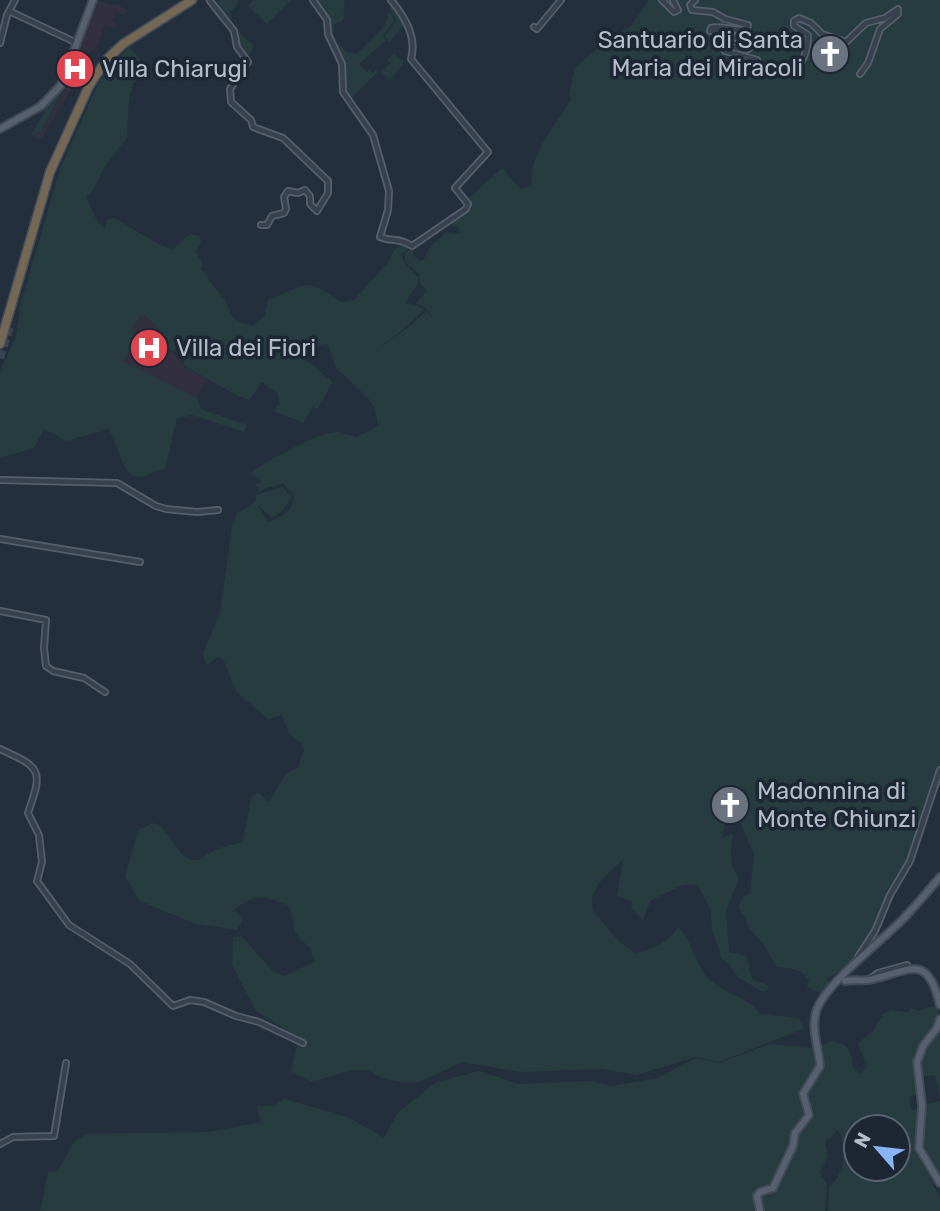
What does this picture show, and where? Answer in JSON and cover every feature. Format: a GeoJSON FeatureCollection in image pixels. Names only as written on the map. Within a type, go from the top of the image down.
{"type":"FeatureCollection","features":[{"type":"Feature","properties":{"kind":"highway"},"geometry":{"type":"LineString","coordinates":[[0,344],[50,172],[93,79],[122,44],[192,0]]}},
{"type":"Feature","properties":{"kind":"highway"},"geometry":{"type":"LineString","coordinates":[[11,323],[52,180],[93,88],[107,66],[124,48],[200,0]]}},
{"type":"Feature","properties":{"kind":"main road"},"geometry":{"type":"LineString","coordinates":[[0,129],[41,106],[55,94],[65,77],[93,0]]}},
{"type":"Feature","properties":{"kind":"main road"},"geometry":{"type":"LineString","coordinates":[[760,1211],[757,1196],[760,1192],[773,1188],[793,1146],[795,1133],[809,1115],[803,1094],[820,1066],[814,1032],[816,1010],[833,985],[903,919],[940,877]]}},
{"type":"Feature","properties":{"kind":"main road"},"geometry":{"type":"LineString","coordinates":[[845,975],[868,980],[904,969],[917,969],[929,977],[940,1005]]}},
{"type":"Feature","properties":{"kind":"main road"},"geometry":{"type":"LineString","coordinates":[[940,1019],[937,1028],[923,1046],[917,1062],[922,1106],[919,1148],[940,1183]]}},
{"type":"Feature","properties":{"kind":"street"},"geometry":{"type":"LineString","coordinates":[[0,43],[15,0]]}},
{"type":"Feature","properties":{"kind":"street"},"geometry":{"type":"LineString","coordinates":[[313,0],[327,20],[328,34],[343,66],[343,92],[373,135],[389,191],[388,210],[380,236],[384,239],[399,239],[412,246],[466,209],[468,204],[456,188],[488,152],[411,59],[414,49],[407,24],[391,0]]}},
{"type":"Feature","properties":{"kind":"street"},"geometry":{"type":"LineString","coordinates":[[534,27],[537,29],[561,0]]}},
{"type":"Feature","properties":{"kind":"street"},"geometry":{"type":"LineString","coordinates":[[662,0],[674,12],[678,10],[673,0]]}},
{"type":"Feature","properties":{"kind":"street"},"geometry":{"type":"LineString","coordinates":[[695,0],[690,5],[692,10],[713,12],[725,19],[748,25],[747,29],[742,30],[718,26],[710,28],[710,31],[720,31],[750,44],[750,48],[746,50],[726,46],[725,51],[757,60],[755,64],[736,62],[734,66],[767,71],[794,71],[797,68],[808,45],[808,35],[794,26],[799,18],[811,23],[822,34],[846,42],[866,23],[885,18],[898,9],[898,14],[880,29],[868,63],[860,74]]}},
{"type":"Feature","properties":{"kind":"street"},"geometry":{"type":"LineString","coordinates":[[213,2],[234,31],[237,47],[248,62],[230,89],[231,102],[251,120],[253,127],[283,138],[328,181],[328,193],[317,211],[310,204],[310,196],[304,190],[298,193],[288,191],[284,197],[285,212],[272,216],[267,225],[261,225]]}},
{"type":"Feature","properties":{"kind":"street"},"geometry":{"type":"LineString","coordinates":[[9,11],[78,43]]}},
{"type":"Feature","properties":{"kind":"street"},"geometry":{"type":"LineString","coordinates":[[0,480],[117,483],[166,509],[197,512],[218,510]]}},
{"type":"Feature","properties":{"kind":"street"},"geometry":{"type":"LineString","coordinates":[[0,539],[140,562]]}},
{"type":"Feature","properties":{"kind":"street"},"geometry":{"type":"LineString","coordinates":[[0,611],[46,620],[46,666],[53,671],[84,678],[105,692]]}},
{"type":"Feature","properties":{"kind":"street"},"geometry":{"type":"LineString","coordinates":[[0,749],[32,766],[37,773],[38,785],[28,813],[39,835],[42,862],[37,881],[69,925],[130,964],[173,1006],[190,1000],[204,1002],[236,1016],[259,1022],[303,1043]]}},
{"type":"Feature","properties":{"kind":"street"},"geometry":{"type":"LineString","coordinates":[[845,975],[875,931],[890,895],[910,861],[940,770]]}},
{"type":"Feature","properties":{"kind":"street"},"geometry":{"type":"LineString","coordinates":[[868,980],[878,973],[908,965]]}},
{"type":"Feature","properties":{"kind":"street"},"geometry":{"type":"LineString","coordinates":[[0,1144],[13,1137],[54,1136],[66,1063]]}},
{"type":"Feature","properties":{"kind":"shaded area","name":"Villa Chiarugi"},"geometry":{"type":"Polygon","coordinates":[[[97,0],[110,5],[117,4],[128,11],[123,15],[116,12],[112,20],[116,25],[115,29],[105,24],[95,52],[90,50],[43,137],[37,138],[36,134],[42,129],[72,76],[70,73],[97,0]]]}},
{"type":"Feature","properties":{"kind":"shaded area","name":"Villa dei Fiori"},"geometry":{"type":"Polygon","coordinates":[[[140,316],[144,316],[160,330],[158,337],[184,366],[207,380],[197,398],[123,361],[137,336],[132,329],[140,316]]]}},
{"type":"Feature","properties":{"kind":"green space"},"geometry":{"type":"Polygon","coordinates":[[[219,0],[239,2],[229,14],[232,17],[229,20],[215,4],[219,0]]]}},
{"type":"Feature","properties":{"kind":"green space"},"geometry":{"type":"Polygon","coordinates":[[[254,0],[291,0],[267,24],[248,6],[254,0]]]}},
{"type":"Feature","properties":{"kind":"green space"},"geometry":{"type":"Polygon","coordinates":[[[315,0],[345,0],[343,20],[335,24],[332,34],[329,21],[315,0]]]}},
{"type":"Feature","properties":{"kind":"green space"},"geometry":{"type":"Polygon","coordinates":[[[649,0],[940,0],[940,765],[936,779],[908,859],[881,920],[846,966],[827,978],[830,985],[822,994],[807,987],[809,980],[802,973],[777,967],[766,948],[746,924],[747,918],[738,908],[743,897],[750,893],[754,853],[736,818],[725,823],[722,838],[733,834],[732,862],[739,878],[726,911],[729,952],[745,955],[753,980],[768,985],[768,989],[763,992],[738,977],[721,958],[712,932],[711,910],[697,885],[683,885],[651,900],[643,920],[631,909],[632,901],[617,896],[623,860],[596,888],[592,903],[594,912],[630,950],[635,953],[655,947],[678,928],[687,938],[702,970],[712,982],[748,1003],[761,1014],[799,1018],[804,1029],[719,1062],[696,1057],[636,1075],[602,1069],[520,1072],[462,1062],[420,1082],[401,1082],[382,1078],[368,1070],[351,1070],[312,1082],[291,1072],[299,1038],[256,1011],[232,965],[233,937],[241,936],[273,971],[284,976],[314,962],[311,948],[296,933],[289,907],[267,898],[255,898],[234,910],[243,918],[237,930],[196,924],[140,901],[125,877],[138,831],[152,823],[159,826],[189,859],[200,859],[219,848],[243,842],[251,797],[258,792],[268,802],[283,778],[298,768],[304,750],[302,744],[289,733],[282,715],[269,719],[265,717],[236,691],[223,659],[218,657],[206,665],[203,653],[220,613],[232,527],[237,513],[256,502],[256,495],[283,487],[288,494],[293,495],[283,510],[272,518],[258,505],[268,522],[286,512],[294,501],[294,495],[283,484],[256,493],[260,489],[255,485],[261,479],[250,474],[317,437],[338,432],[357,437],[378,426],[375,409],[368,398],[336,368],[328,344],[312,346],[306,360],[333,382],[317,409],[313,406],[304,423],[274,411],[279,404],[278,394],[262,382],[249,400],[186,367],[183,363],[190,353],[177,348],[172,351],[158,337],[160,330],[145,316],[140,316],[132,329],[137,335],[124,361],[197,398],[201,409],[247,425],[244,432],[189,414],[177,418],[166,466],[142,477],[134,475],[124,465],[108,429],[66,441],[44,429],[34,448],[0,458],[0,371],[16,337],[21,302],[60,169],[98,84],[112,64],[129,47],[141,60],[141,70],[129,100],[127,137],[86,197],[98,223],[105,228],[107,220],[114,218],[173,249],[190,234],[199,236],[201,242],[196,251],[203,265],[201,270],[222,296],[232,316],[253,326],[265,315],[268,300],[305,285],[319,288],[342,302],[354,300],[389,261],[394,250],[405,242],[411,246],[402,254],[404,262],[419,278],[405,303],[424,310],[373,353],[409,327],[426,311],[433,319],[426,308],[416,303],[427,291],[420,283],[419,274],[405,262],[405,252],[413,247],[414,256],[422,261],[430,247],[445,232],[460,232],[459,227],[446,224],[467,210],[467,200],[502,168],[521,189],[532,186],[534,162],[571,99],[569,94],[575,67],[631,26],[649,0]]]}},
{"type":"Feature","properties":{"kind":"green space"},"geometry":{"type":"Polygon","coordinates":[[[390,4],[405,24],[389,42],[385,36],[397,20],[390,4]]]}},
{"type":"Feature","properties":{"kind":"green space"},"geometry":{"type":"Polygon","coordinates":[[[389,11],[395,21],[383,35],[385,41],[359,64],[367,72],[378,72],[349,100],[344,92],[344,63],[331,37],[347,52],[357,54],[385,26],[389,11]]]}},
{"type":"Feature","properties":{"kind":"green space"},"geometry":{"type":"Polygon","coordinates":[[[237,30],[254,46],[247,60],[238,46],[237,30]]]}},
{"type":"Feature","properties":{"kind":"green space"},"geometry":{"type":"Polygon","coordinates":[[[394,53],[405,63],[389,80],[381,72],[390,63],[387,60],[394,53]]]}},
{"type":"Feature","properties":{"kind":"green space"},"geometry":{"type":"Polygon","coordinates":[[[72,74],[41,131],[36,136],[31,135],[45,111],[41,109],[56,97],[72,74]]]}},
{"type":"Feature","properties":{"kind":"green space"},"geometry":{"type":"Polygon","coordinates":[[[938,1007],[933,1028],[915,1059],[918,1094],[910,1097],[911,1110],[919,1110],[916,1149],[940,1198],[940,1211],[828,1211],[829,1186],[838,1175],[842,1164],[842,1183],[912,1183],[912,1113],[842,1113],[842,1140],[838,1130],[825,1142],[828,1156],[820,1173],[827,1184],[825,1211],[40,1211],[48,1172],[58,1171],[74,1142],[86,1134],[208,1132],[261,1122],[257,1106],[273,1106],[285,1099],[350,1118],[384,1138],[398,1112],[437,1082],[479,1071],[519,1084],[590,1081],[610,1086],[655,1079],[696,1058],[719,1063],[770,1044],[817,1048],[830,1041],[843,1044],[859,1074],[867,1067],[858,1043],[873,1031],[884,1013],[892,1010],[908,1012],[912,1008],[918,1011],[938,1007]]]}},
{"type":"Feature","properties":{"kind":"green space"},"geometry":{"type":"Polygon","coordinates":[[[940,1025],[940,1098],[935,1075],[920,1077],[922,1056],[940,1025]]]}},
{"type":"Feature","properties":{"kind":"green space"},"geometry":{"type":"Polygon","coordinates":[[[940,1101],[940,1176],[922,1142],[926,1113],[924,1105],[940,1101]]]}},
{"type":"Feature","properties":{"kind":"tunnel"},"geometry":{"type":"LineString","coordinates":[[0,358],[11,323]]}},
{"type":"Feature","properties":{"kind":"place","name":"Santuario di Santa Maria dei Miracoli"},"geometry":{"type":"Point","coordinates":[830,54]}},
{"type":"Feature","properties":{"kind":"place","name":"Villa Chiarugi"},"geometry":{"type":"Point","coordinates":[75,69]}},
{"type":"Feature","properties":{"kind":"place","name":"Villa dei Fiori"},"geometry":{"type":"Point","coordinates":[149,348]}},
{"type":"Feature","properties":{"kind":"place","name":"Madonnina di Monte Chiunzi"},"geometry":{"type":"Point","coordinates":[730,805]}}]}
